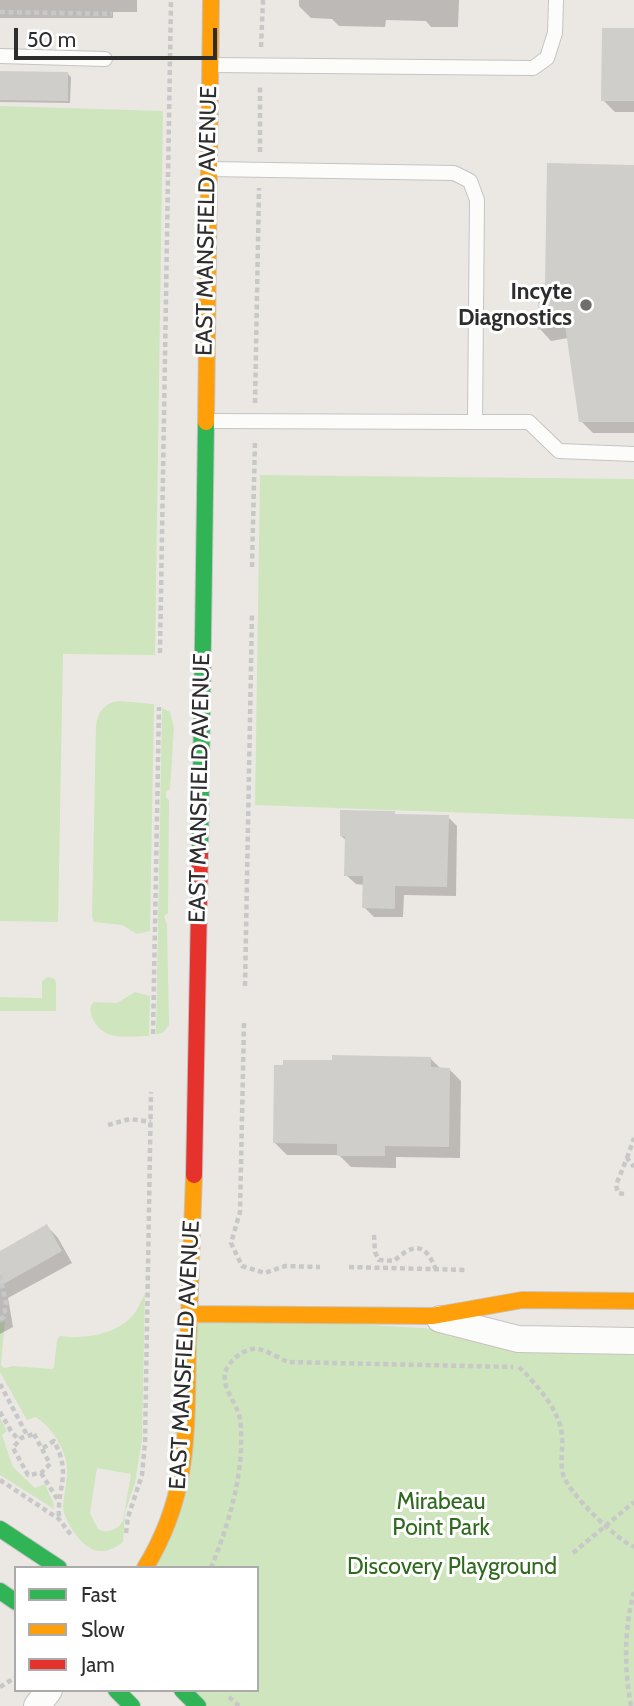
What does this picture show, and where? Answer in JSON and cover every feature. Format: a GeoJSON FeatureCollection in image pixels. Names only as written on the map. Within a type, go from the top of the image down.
{"type":"FeatureCollection","features":[{"type":"Feature","properties":{"kind":"street","name":"EAST MANSFIELD AVENUE"},"geometry":{"type":"LineString","coordinates":[[146,1566],[162,1543],[180,1494],[185,1449],[198,1007],[211,0]]}},
{"type":"Feature","properties":{"kind":"street"},"geometry":{"type":"LineString","coordinates":[[190,1314],[432,1316],[522,1300],[634,1301]]}},
{"type":"Feature","properties":{"kind":"street"},"geometry":{"type":"LineString","coordinates":[[432,1316],[518,1339],[634,1341]]}},
{"type":"Feature","properties":{"kind":"street"},"geometry":{"type":"LineString","coordinates":[[0,1529],[56,1566]]}},
{"type":"Feature","properties":{"kind":"street"},"geometry":{"type":"LineString","coordinates":[[118,1692],[132,1706]]}},
{"type":"Feature","properties":{"kind":"street"},"geometry":{"type":"LineString","coordinates":[[184,1692],[198,1706]]}},
{"type":"Feature","properties":{"kind":"lane"},"geometry":{"type":"LineString","coordinates":[[209,65],[533,68],[547,58],[555,33],[556,0]]}},
{"type":"Feature","properties":{"kind":"lane"},"geometry":{"type":"LineString","coordinates":[[0,56],[105,59]]}},
{"type":"Feature","properties":{"kind":"lane"},"geometry":{"type":"LineString","coordinates":[[207,169],[454,173],[470,181],[477,200],[475,422]]}},
{"type":"Feature","properties":{"kind":"lane"},"geometry":{"type":"LineString","coordinates":[[205,421],[529,422],[559,452],[634,454]]}},
{"type":"Feature","properties":{"kind":"path"},"geometry":{"type":"LineString","coordinates":[[160,653],[171,0]]}},
{"type":"Feature","properties":{"kind":"path"},"geometry":{"type":"LineString","coordinates":[[0,12],[112,14]]}},
{"type":"Feature","properties":{"kind":"path"},"geometry":{"type":"LineString","coordinates":[[255,407],[258,188]]}},
{"type":"Feature","properties":{"kind":"path"},"geometry":{"type":"LineString","coordinates":[[252,567],[255,439]]}},
{"type":"Feature","properties":{"kind":"path"},"geometry":{"type":"LineString","coordinates":[[246,986],[251,612]]}},
{"type":"Feature","properties":{"kind":"path"},"geometry":{"type":"LineString","coordinates":[[153,1034],[159,707]]}},
{"type":"Feature","properties":{"kind":"path"},"geometry":{"type":"LineString","coordinates":[[244,1023],[241,1199],[232,1243],[234,1251],[242,1266],[265,1273],[285,1266],[320,1267]]}},
{"type":"Feature","properties":{"kind":"path"},"geometry":{"type":"LineString","coordinates":[[125,1544],[128,1517],[142,1475],[145,1443],[151,1092]]}},
{"type":"Feature","properties":{"kind":"path"},"geometry":{"type":"LineString","coordinates":[[108,1125],[130,1119],[151,1122]]}},
{"type":"Feature","properties":{"kind":"path"},"geometry":{"type":"LineString","coordinates":[[624,1194],[618,1193],[616,1185],[634,1138]]}},
{"type":"Feature","properties":{"kind":"path"},"geometry":{"type":"LineString","coordinates":[[627,1158],[634,1167]]}},
{"type":"Feature","properties":{"kind":"path"},"geometry":{"type":"LineString","coordinates":[[374,1236],[379,1268]]}},
{"type":"Feature","properties":{"kind":"path"},"geometry":{"type":"LineString","coordinates":[[379,1260],[394,1261],[407,1250],[420,1249],[430,1256],[436,1270]]}},
{"type":"Feature","properties":{"kind":"path"},"geometry":{"type":"LineString","coordinates":[[349,1267],[468,1270]]}},
{"type":"Feature","properties":{"kind":"path"},"geometry":{"type":"LineString","coordinates":[[0,1275],[6,1304],[4,1317],[0,1319]]}},
{"type":"Feature","properties":{"kind":"path"},"geometry":{"type":"LineString","coordinates":[[212,1566],[234,1501],[240,1440],[240,1417],[225,1381],[225,1372],[233,1359],[244,1352],[258,1349],[288,1362],[532,1367]]}},
{"type":"Feature","properties":{"kind":"path"},"geometry":{"type":"LineString","coordinates":[[519,1367],[539,1389],[558,1421],[562,1435],[562,1465],[566,1482],[607,1526],[634,1547]]}},
{"type":"Feature","properties":{"kind":"path"},"geometry":{"type":"LineString","coordinates":[[1,1388],[27,1435]]}},
{"type":"Feature","properties":{"kind":"path"},"geometry":{"type":"LineString","coordinates":[[0,1412],[19,1440]]}},
{"type":"Feature","properties":{"kind":"path"},"geometry":{"type":"LineString","coordinates":[[34,1434],[50,1464],[41,1472],[28,1475],[13,1448],[19,1440],[34,1434]]}},
{"type":"Feature","properties":{"kind":"path"},"geometry":{"type":"LineString","coordinates":[[43,1448],[54,1441],[62,1460],[64,1477],[58,1501],[60,1519]]}},
{"type":"Feature","properties":{"kind":"path"},"geometry":{"type":"LineString","coordinates":[[41,1472],[58,1501]]}},
{"type":"Feature","properties":{"kind":"path"},"geometry":{"type":"LineString","coordinates":[[0,1480],[60,1519],[77,1545]]}},
{"type":"Feature","properties":{"kind":"path"},"geometry":{"type":"LineString","coordinates":[[573,1553],[634,1502]]}},
{"type":"Feature","properties":{"kind":"path"},"geometry":{"type":"LineString","coordinates":[[631,1706],[625,1658],[626,1634],[634,1592]]}},
{"type":"Feature","properties":{"kind":"green space"},"geometry":{"type":"Polygon","coordinates":[[[0,106],[163,111],[155,655],[63,654],[58,922],[0,921],[0,106]]]}},
{"type":"Feature","properties":{"kind":"green space"},"geometry":{"type":"Polygon","coordinates":[[[260,475],[634,479],[634,819],[255,805],[260,475]]]}},
{"type":"Feature","properties":{"kind":"green space"},"geometry":{"type":"Polygon","coordinates":[[[119,701],[154,704],[150,931],[137,934],[122,925],[94,922],[92,917],[96,726],[103,709],[119,701]]]}},
{"type":"Feature","properties":{"kind":"green space"},"geometry":{"type":"Polygon","coordinates":[[[162,708],[170,712],[174,727],[170,789],[166,792],[169,800],[168,913],[164,916],[167,925],[169,1025],[164,1032],[156,1035],[162,708]]]}},
{"type":"Feature","properties":{"kind":"green space"},"geometry":{"type":"Polygon","coordinates":[[[48,977],[55,979],[56,983],[56,1011],[0,1011],[0,997],[42,998],[42,981],[48,977]]]}},
{"type":"Feature","properties":{"kind":"green space"},"geometry":{"type":"Polygon","coordinates":[[[135,992],[150,996],[149,1036],[111,1035],[99,1028],[91,1013],[91,1005],[94,1002],[117,1003],[135,992]]]}},
{"type":"Feature","properties":{"kind":"green space"},"geometry":{"type":"Polygon","coordinates":[[[145,1294],[142,1440],[135,1483],[125,1512],[123,1542],[106,1551],[99,1551],[86,1546],[80,1540],[65,1516],[63,1506],[66,1464],[57,1440],[36,1417],[27,1420],[0,1372],[0,1323],[5,1321],[1,1365],[4,1368],[13,1366],[52,1369],[60,1336],[90,1336],[119,1327],[134,1314],[145,1294]],[[97,1468],[90,1513],[98,1529],[112,1530],[123,1521],[131,1474],[97,1468]]]}},
{"type":"Feature","properties":{"kind":"green space","name":"Mirabeau Point Park"},"geometry":{"type":"Polygon","coordinates":[[[190,1314],[634,1341],[634,1706],[198,1706],[184,1692],[259,1692],[259,1566],[146,1566],[161,1543],[190,1314]]]}},
{"type":"Feature","properties":{"kind":"green space"},"geometry":{"type":"Polygon","coordinates":[[[0,1418],[7,1431],[2,1435],[13,1467],[35,1488],[45,1484],[54,1509],[0,1475],[0,1418]]]}},
{"type":"Feature","properties":{"kind":"building"},"geometry":{"type":"Polygon","coordinates":[[[602,28],[634,28],[634,101],[601,101],[602,28]]]}},
{"type":"Feature","properties":{"kind":"building"},"geometry":{"type":"Polygon","coordinates":[[[0,71],[68,72],[68,101],[0,100],[0,71]]]}},
{"type":"Feature","properties":{"kind":"building","name":"Incyte Diagnostics"},"geometry":{"type":"Polygon","coordinates":[[[547,163],[634,165],[634,422],[579,422],[565,325],[538,330],[538,285],[545,283],[547,163]]]}},
{"type":"Feature","properties":{"kind":"building"},"geometry":{"type":"Polygon","coordinates":[[[340,810],[449,815],[447,887],[395,886],[395,909],[362,908],[363,876],[344,876],[345,837],[340,836],[340,810]]]}},
{"type":"Feature","properties":{"kind":"building"},"geometry":{"type":"Polygon","coordinates":[[[332,1055],[431,1057],[431,1067],[450,1068],[449,1147],[385,1146],[385,1156],[337,1156],[337,1144],[273,1143],[274,1065],[283,1065],[283,1060],[332,1060],[332,1055]]]}},
{"type":"Feature","properties":{"kind":"building"},"geometry":{"type":"Polygon","coordinates":[[[47,1224],[62,1251],[0,1286],[0,1251],[47,1224]]]}},
{"type":"Feature","properties":{"kind":"traffic: fast"},"geometry":{"type":"LineString","coordinates":[[200,851],[206,422]]}},
{"type":"Feature","properties":{"kind":"traffic: fast"},"geometry":{"type":"LineString","coordinates":[[0,1529],[56,1566]]}},
{"type":"Feature","properties":{"kind":"traffic: fast"},"geometry":{"type":"LineString","coordinates":[[0,1591],[14,1601]]}},
{"type":"Feature","properties":{"kind":"traffic: fast"},"geometry":{"type":"LineString","coordinates":[[118,1692],[132,1706]]}},
{"type":"Feature","properties":{"kind":"traffic: fast"},"geometry":{"type":"LineString","coordinates":[[184,1692],[198,1706]]}},
{"type":"Feature","properties":{"kind":"traffic: slow"},"geometry":{"type":"LineString","coordinates":[[206,422],[211,0]]}},
{"type":"Feature","properties":{"kind":"traffic: slow"},"geometry":{"type":"LineString","coordinates":[[146,1566],[171,1513],[183,1460],[194,1175]]}},
{"type":"Feature","properties":{"kind":"traffic: slow"},"geometry":{"type":"LineString","coordinates":[[190,1314],[432,1316],[522,1300],[634,1301]]}},
{"type":"Feature","properties":{"kind":"traffic: jam"},"geometry":{"type":"LineString","coordinates":[[194,1175],[200,851]]}},
{"type":"Feature","properties":{"kind":"place","name":"Incyte Diagnostics"},"geometry":{"type":"Point","coordinates":[586,305]}},
{"type":"Feature","properties":{"kind":"park label","name":"Discovery Playground"},"geometry":{"type":"Point","coordinates":[452,1567]}}]}
